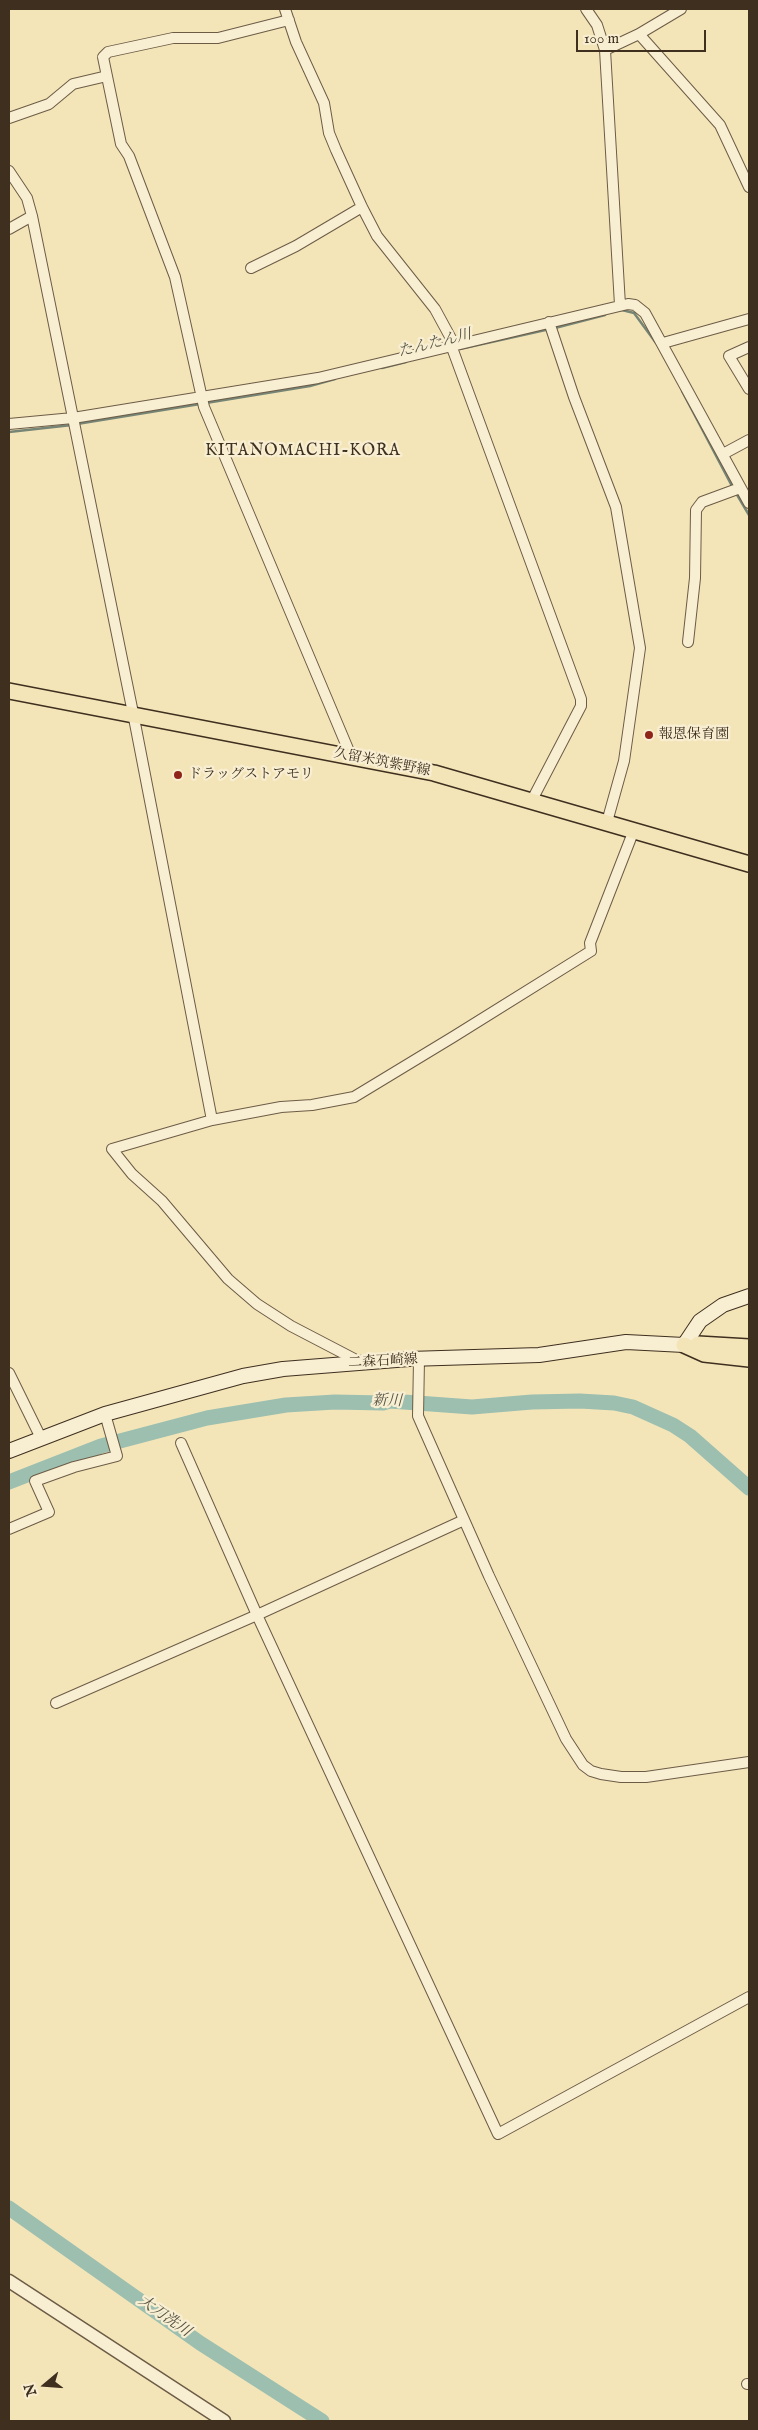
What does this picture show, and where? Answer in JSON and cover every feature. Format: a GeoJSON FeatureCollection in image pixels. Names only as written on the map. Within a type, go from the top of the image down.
{"type":"FeatureCollection","features":[{"type":"Feature","properties":{"kind":"main road","name":"久留米筑紫野線"},"geometry":{"type":"LineString","coordinates":[[9,691],[434,773],[749,864]]}},
{"type":"Feature","properties":{"kind":"main road"},"geometry":{"type":"LineString","coordinates":[[684,1345],[700,1321],[724,1305],[749,1296]]}},
{"type":"Feature","properties":{"kind":"main road","name":"二森石崎線"},"geometry":{"type":"LineString","coordinates":[[9,1451],[105,1414],[263,1372],[362,1363],[539,1355],[626,1342],[684,1345]]}},
{"type":"Feature","properties":{"kind":"main road"},"geometry":{"type":"LineString","coordinates":[[684,1345],[706,1344],[749,1347]]}},
{"type":"Feature","properties":{"kind":"main road"},"geometry":{"type":"LineString","coordinates":[[684,1345],[704,1354],[749,1358]]}},
{"type":"Feature","properties":{"kind":"street"},"geometry":{"type":"LineString","coordinates":[[285,9],[296,42],[324,103],[333,142],[362,207],[377,236],[435,309],[453,344],[581,699],[580,706],[532,800]]}},
{"type":"Feature","properties":{"kind":"street"},"geometry":{"type":"LineString","coordinates":[[586,9],[597,25],[606,50],[620,305]]}},
{"type":"Feature","properties":{"kind":"street"},"geometry":{"type":"LineString","coordinates":[[606,50],[639,34],[681,9]]}},
{"type":"Feature","properties":{"kind":"street"},"geometry":{"type":"LineString","coordinates":[[289,20],[218,38],[173,38],[108,52],[103,57],[121,144],[129,156],[175,277],[202,402],[351,756]]}},
{"type":"Feature","properties":{"kind":"street"},"geometry":{"type":"LineString","coordinates":[[639,34],[720,125],[745,167],[749,187]]}},
{"type":"Feature","properties":{"kind":"street"},"geometry":{"type":"LineString","coordinates":[[9,118],[49,104],[73,84],[107,76]]}},
{"type":"Feature","properties":{"kind":"street"},"geometry":{"type":"LineString","coordinates":[[9,171],[27,198],[32,216],[133,714],[212,1120]]}},
{"type":"Feature","properties":{"kind":"street"},"geometry":{"type":"LineString","coordinates":[[251,268],[296,246],[362,207]]}},
{"type":"Feature","properties":{"kind":"street"},"geometry":{"type":"LineString","coordinates":[[9,229],[32,216]]}},
{"type":"Feature","properties":{"kind":"street"},"geometry":{"type":"LineString","coordinates":[[9,424],[74,423],[202,402],[318,378],[620,305],[635,305],[641,309],[663,343],[749,503]]}},
{"type":"Feature","properties":{"kind":"street"},"geometry":{"type":"LineString","coordinates":[[663,343],[749,319]]}},
{"type":"Feature","properties":{"kind":"street"},"geometry":{"type":"LineString","coordinates":[[549,322],[574,397],[616,507],[640,648],[624,761],[608,822]]}},
{"type":"Feature","properties":{"kind":"street"},"geometry":{"type":"LineString","coordinates":[[749,347],[730,356],[749,389]]}},
{"type":"Feature","properties":{"kind":"street"},"geometry":{"type":"LineString","coordinates":[[723,454],[749,440]]}},
{"type":"Feature","properties":{"kind":"street"},"geometry":{"type":"LineString","coordinates":[[688,642],[695,578],[696,510],[702,502],[740,488]]}},
{"type":"Feature","properties":{"kind":"street"},"geometry":{"type":"LineString","coordinates":[[362,1363],[290,1326],[257,1304],[228,1279],[162,1201],[132,1174],[112,1149],[212,1120],[281,1106],[312,1105],[354,1097],[591,951],[590,943],[634,830]]}},
{"type":"Feature","properties":{"kind":"street"},"geometry":{"type":"LineString","coordinates":[[419,1360],[418,1416],[464,1520],[566,1739],[583,1765],[591,1772],[629,1777],[661,1775],[749,1762]]}},
{"type":"Feature","properties":{"kind":"street"},"geometry":{"type":"LineString","coordinates":[[9,1373],[41,1438]]}},
{"type":"Feature","properties":{"kind":"street"},"geometry":{"type":"LineString","coordinates":[[9,1528],[49,1512],[35,1481],[74,1467],[117,1456],[105,1414]]}},
{"type":"Feature","properties":{"kind":"street"},"geometry":{"type":"LineString","coordinates":[[181,1443],[258,1615],[498,2134],[749,1997]]}},
{"type":"Feature","properties":{"kind":"street"},"geometry":{"type":"LineString","coordinates":[[56,1703],[258,1615],[464,1520]]}},
{"type":"Feature","properties":{"kind":"street"},"geometry":{"type":"LineString","coordinates":[[9,2281],[224,2421]]}},
{"type":"Feature","properties":{"kind":"waterway","name":"たんたん川"},"geometry":{"type":"LineString","coordinates":[[622,310],[634,313],[656,343]]}},
{"type":"Feature","properties":{"kind":"waterway","name":"たんたん川"},"geometry":{"type":"LineString","coordinates":[[555,328],[605,315]]}},
{"type":"Feature","properties":{"kind":"waterway","name":"たんたん川"},"geometry":{"type":"LineString","coordinates":[[460,349],[550,329]]}},
{"type":"Feature","properties":{"kind":"waterway","name":"たんたん川"},"geometry":{"type":"LineString","coordinates":[[382,368],[406,362]]}},
{"type":"Feature","properties":{"kind":"waterway","name":"たんたん川"},"geometry":{"type":"LineString","coordinates":[[206,403],[310,386],[335,379]]}},
{"type":"Feature","properties":{"kind":"waterway","name":"たんたん川"},"geometry":{"type":"LineString","coordinates":[[682,391],[733,488]]}},
{"type":"Feature","properties":{"kind":"waterway","name":"たんたん川"},"geometry":{"type":"LineString","coordinates":[[77,424],[200,404]]}},
{"type":"Feature","properties":{"kind":"waterway","name":"たんたん川"},"geometry":{"type":"LineString","coordinates":[[9,432],[72,425]]}},
{"type":"Feature","properties":{"kind":"waterway","name":"たんたん川"},"geometry":{"type":"LineString","coordinates":[[736,493],[749,515]]}},
{"type":"Feature","properties":{"kind":"waterway","name":"新川"},"geometry":{"type":"LineString","coordinates":[[9,1482],[101,1446],[207,1418],[286,1405],[335,1402],[383,1403],[390,1401],[472,1407],[532,1402],[580,1401],[614,1403],[633,1407],[673,1425],[690,1436],[749,1488]]}},
{"type":"Feature","properties":{"kind":"waterway","name":"大刀洗川"},"geometry":{"type":"LineString","coordinates":[[9,2208],[200,2343],[322,2421]]}},
{"type":"Feature","properties":{"kind":"place","name":"報恩保育園"},"geometry":{"type":"Point","coordinates":[649,735]}},
{"type":"Feature","properties":{"kind":"place","name":"ドラッグストアモリ"},"geometry":{"type":"Point","coordinates":[178,775]}},
{"type":"Feature","properties":{"kind":"district","name":"KITANOMACHI-KORA"},"geometry":{"type":"Point","coordinates":[303,452]}}]}
